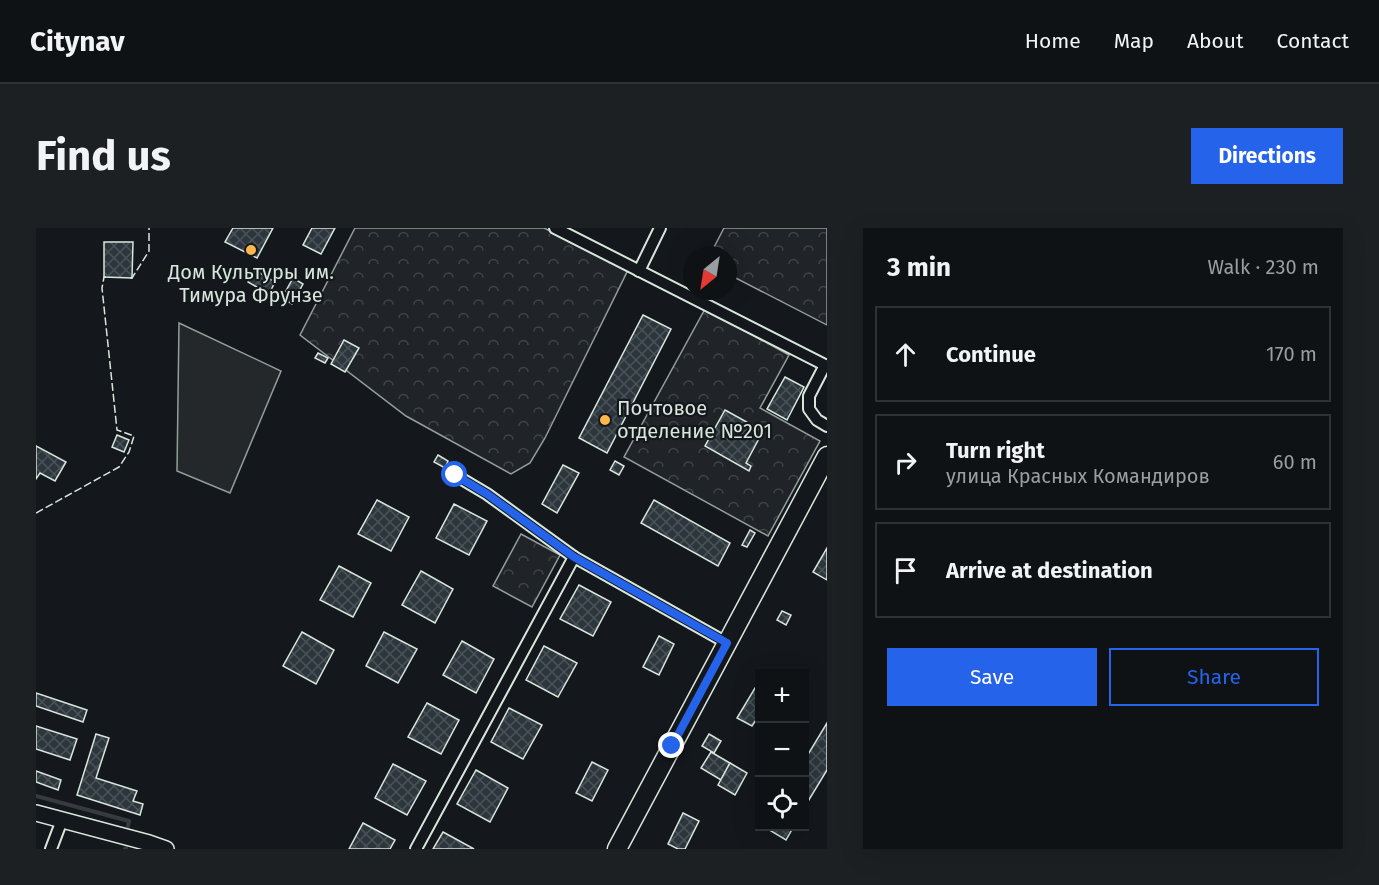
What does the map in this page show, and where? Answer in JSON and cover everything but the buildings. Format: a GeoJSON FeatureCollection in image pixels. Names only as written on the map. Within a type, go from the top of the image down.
{"type":"FeatureCollection","features":[{"type":"Feature","properties":{"kind":"main road"},"geometry":{"type":"LineString","coordinates":[[617,849],[827,456]]}},
{"type":"Feature","properties":{"kind":"main road"},"geometry":{"type":"LineString","coordinates":[[36,813],[166,849]]}},
{"type":"Feature","properties":{"kind":"street"},"geometry":{"type":"LineString","coordinates":[[555,228],[826,366],[809,396],[808,409],[817,420],[827,426]]}},
{"type":"Feature","properties":{"kind":"street"},"geometry":{"type":"LineString","coordinates":[[639,271],[660,228]]}},
{"type":"Feature","properties":{"kind":"street"},"geometry":{"type":"LineString","coordinates":[[455,475],[487,494],[574,557],[727,643]]}},
{"type":"Feature","properties":{"kind":"street"},"geometry":{"type":"LineString","coordinates":[[416,849],[574,557]]}},
{"type":"Feature","properties":{"kind":"street"},"geometry":{"type":"LineString","coordinates":[[51,849],[62,820]]}},
{"type":"Feature","properties":{"kind":"green space"},"geometry":{"type":"Polygon","coordinates":[[[355,228],[544,228],[628,270],[545,438],[530,463],[511,474],[406,416],[300,335],[355,228]]]}},
{"type":"Feature","properties":{"kind":"green space"},"geometry":{"type":"Polygon","coordinates":[[[724,228],[827,228],[827,325],[737,279],[737,246],[715,246],[724,228]]]}},
{"type":"Feature","properties":{"kind":"green space"},"geometry":{"type":"Polygon","coordinates":[[[705,309],[789,355],[760,408],[820,441],[768,536],[624,457],[705,309]]]}},
{"type":"Feature","properties":{"kind":"green space"},"geometry":{"type":"Polygon","coordinates":[[[521,534],[560,555],[532,607],[493,586],[521,534]]]}},
{"type":"Feature","properties":{"kind":"shaded area"},"geometry":{"type":"Polygon","coordinates":[[[179,323],[281,371],[230,493],[177,471],[179,323]]]}},
{"type":"Feature","properties":{"kind":"waterway"},"geometry":{"type":"LineString","coordinates":[[36,796],[129,821],[128,826]]}},
{"type":"Feature","properties":{"kind":"fence"},"geometry":{"type":"LineString","coordinates":[[130,278],[149,251],[149,228]]}},
{"type":"Feature","properties":{"kind":"fence"},"geometry":{"type":"LineString","coordinates":[[36,513],[119,467],[129,452],[134,436],[117,430],[102,288],[104,277],[106,277]]}},
{"type":"Feature","properties":{"kind":"place","name":"Дом Культуры им. Тимура Фрунзе"},"geometry":{"type":"Point","coordinates":[251,250]}},
{"type":"Feature","properties":{"kind":"place","name":"Почтовое отделение №201"},"geometry":{"type":"Point","coordinates":[605,420]}},
{"type":"Feature","properties":{"kind":"route"},"geometry":{"type":"LineString","coordinates":[[455,475],[487,494],[574,557],[727,643],[672,746]]}}]}
